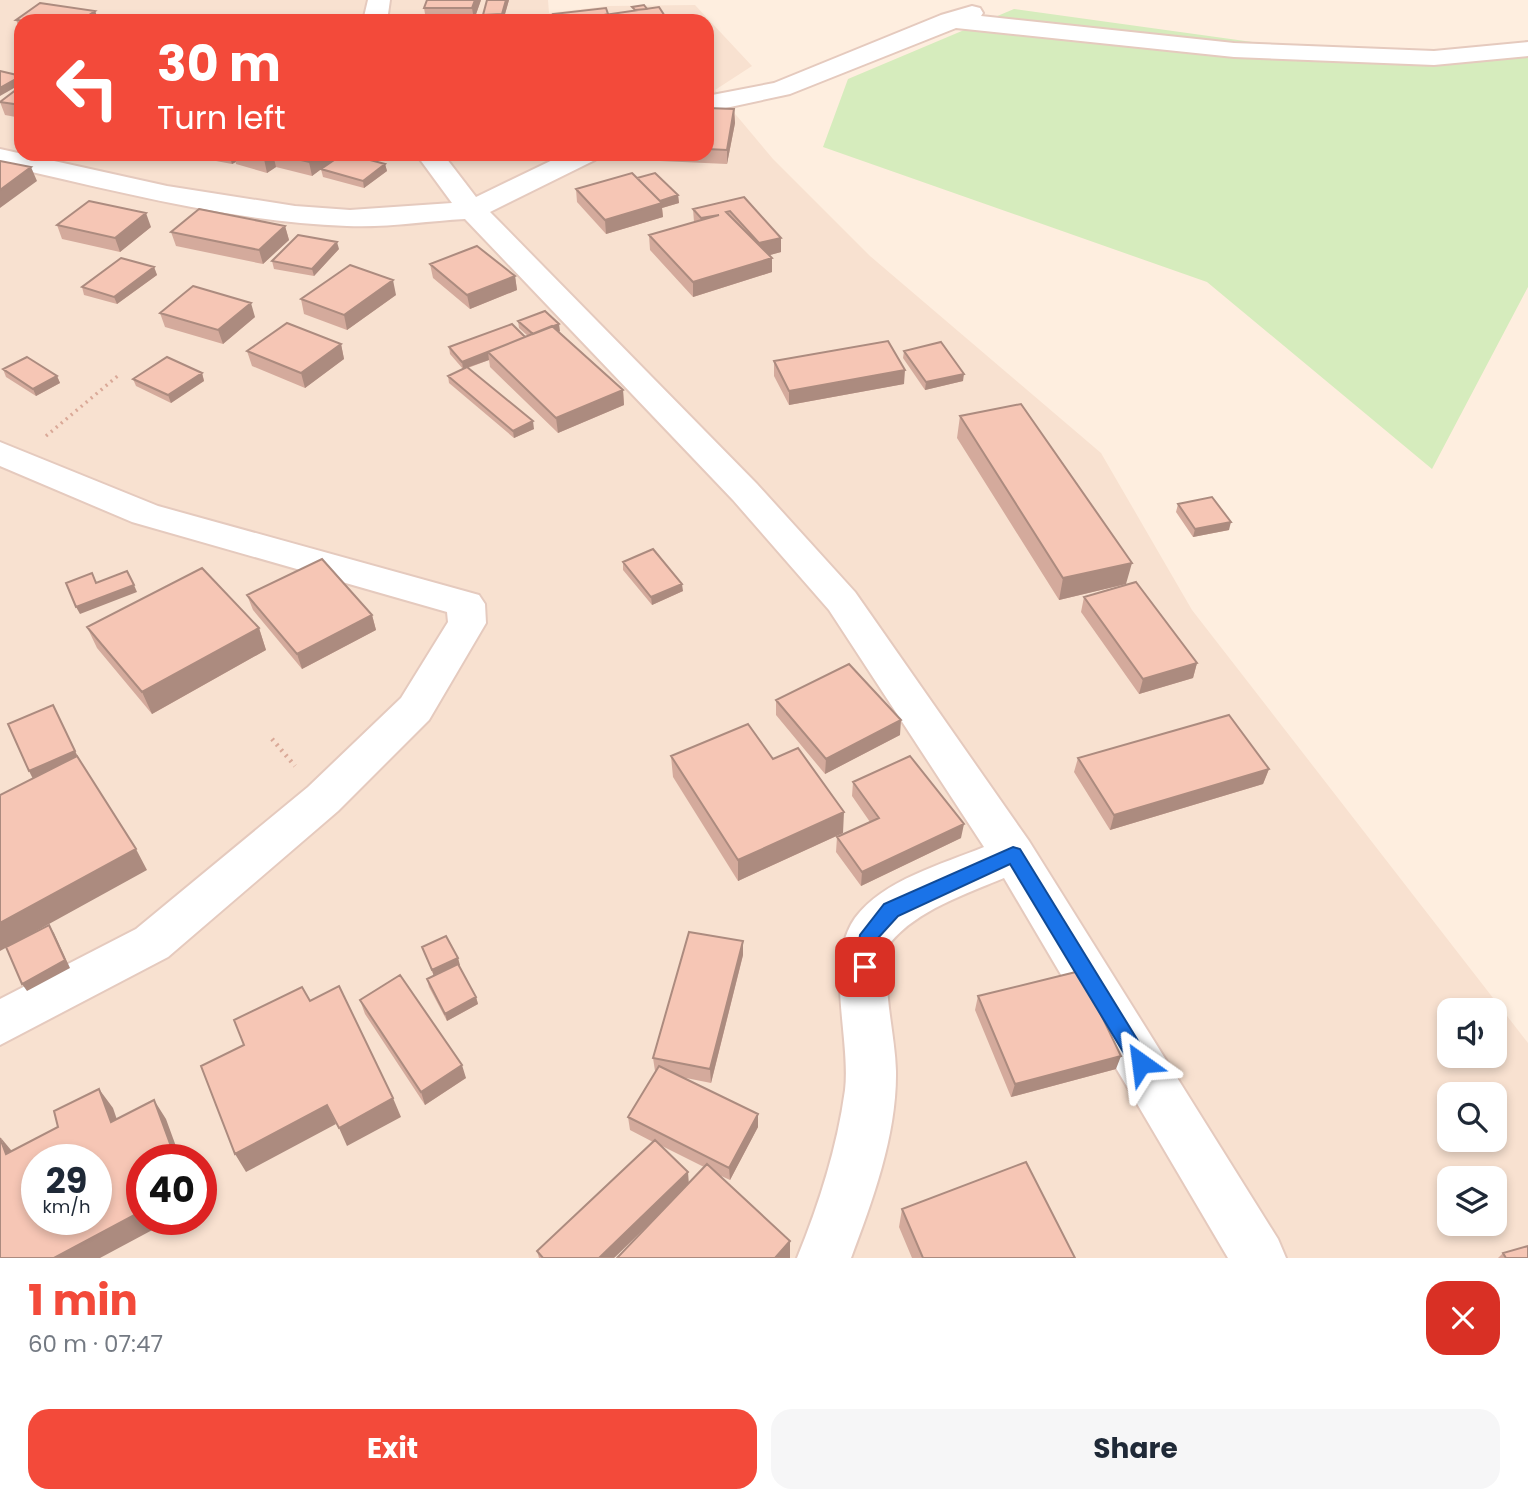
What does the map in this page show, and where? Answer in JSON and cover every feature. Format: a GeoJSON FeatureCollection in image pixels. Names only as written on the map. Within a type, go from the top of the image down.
{"type":"FeatureCollection","features":[{"type":"Feature","properties":{"kind":"street"},"geometry":{"type":"LineString","coordinates":[[714,103],[781,89],[949,20],[999,4]]}},
{"type":"Feature","properties":{"kind":"street"},"geometry":{"type":"LineString","coordinates":[[949,20],[1234,50],[1434,58],[1528,48]]}},
{"type":"Feature","properties":{"kind":"street"},"geometry":{"type":"LineString","coordinates":[[18,161],[167,194],[295,214],[350,218],[472,210],[572,161]]}},
{"type":"Feature","properties":{"kind":"street"},"geometry":{"type":"LineString","coordinates":[[434,161],[472,210],[744,492],[842,601],[1013,854],[1259,1258]]}},
{"type":"Feature","properties":{"kind":"street"},"geometry":{"type":"LineString","coordinates":[[0,1023],[152,943],[323,799],[415,709],[467,623],[466,604],[145,514],[8,457]]}},
{"type":"Feature","properties":{"kind":"street"},"geometry":{"type":"LineString","coordinates":[[824,1258],[848,1197],[871,1087],[865,967],[869,935],[891,910],[1013,854]]}},
{"type":"Feature","properties":{"kind":"path"},"geometry":{"type":"LineString","coordinates":[[8,457],[120,374]]}},
{"type":"Feature","properties":{"kind":"shaded area"},"geometry":{"type":"Polygon","coordinates":[[[0,0],[548,0],[549,13],[608,6],[695,5],[703,14],[14,14],[14,161],[714,161],[714,25],[752,66],[715,90],[773,159],[870,256],[1101,453],[1192,610],[1493,998],[1437,998],[1437,1068],[1507,1068],[1507,1016],[1528,1043],[1528,1258],[0,1258],[0,0]]]}},
{"type":"Feature","properties":{"kind":"green space"},"geometry":{"type":"Polygon","coordinates":[[[1014,9],[1353,56],[1528,47],[1528,287],[1432,469],[1207,282],[823,147],[848,79],[1014,9]]]}},
{"type":"Feature","properties":{"kind":"building"},"geometry":{"type":"Polygon","coordinates":[[[427,0],[475,0],[472,8],[424,8],[427,0]]]}},
{"type":"Feature","properties":{"kind":"building"},"geometry":{"type":"Polygon","coordinates":[[[487,0],[506,0],[502,14],[483,14],[487,0]]]}},
{"type":"Feature","properties":{"kind":"building"},"geometry":{"type":"Polygon","coordinates":[[[40,3],[95,11],[90,14],[24,14],[40,3]]]}},
{"type":"Feature","properties":{"kind":"building"},"geometry":{"type":"Polygon","coordinates":[[[644,5],[647,9],[635,10],[632,7],[644,5]]]}},
{"type":"Feature","properties":{"kind":"building"},"geometry":{"type":"Polygon","coordinates":[[[659,7],[664,14],[611,14],[659,7]]]}},
{"type":"Feature","properties":{"kind":"building"},"geometry":{"type":"Polygon","coordinates":[[[606,8],[608,14],[553,14],[606,8]]]}},
{"type":"Feature","properties":{"kind":"building"},"geometry":{"type":"Polygon","coordinates":[[[0,71],[14,74],[14,80],[0,88],[0,71]]]}},
{"type":"Feature","properties":{"kind":"building"},"geometry":{"type":"Polygon","coordinates":[[[14,91],[14,104],[0,102],[14,91]]]}},
{"type":"Feature","properties":{"kind":"building"},"geometry":{"type":"Polygon","coordinates":[[[714,108],[734,109],[727,150],[714,149],[714,108]]]}},
{"type":"Feature","properties":{"kind":"building"},"geometry":{"type":"Polygon","coordinates":[[[0,161],[31,167],[0,190],[0,161]]]}},
{"type":"Feature","properties":{"kind":"building"},"geometry":{"type":"Polygon","coordinates":[[[333,161],[374,161],[385,164],[363,181],[321,169],[333,161]]]}},
{"type":"Feature","properties":{"kind":"building"},"geometry":{"type":"Polygon","coordinates":[[[632,173],[662,203],[605,220],[576,189],[632,173]]]}},
{"type":"Feature","properties":{"kind":"building"},"geometry":{"type":"Polygon","coordinates":[[[655,173],[678,195],[660,201],[637,178],[655,173]]]}},
{"type":"Feature","properties":{"kind":"building"},"geometry":{"type":"Polygon","coordinates":[[[744,197],[781,238],[759,243],[730,211],[726,212],[772,258],[693,282],[649,235],[719,215],[701,218],[693,209],[744,197]]]}},
{"type":"Feature","properties":{"kind":"building"},"geometry":{"type":"Polygon","coordinates":[[[89,201],[146,213],[115,238],[57,225],[89,201]]]}},
{"type":"Feature","properties":{"kind":"building"},"geometry":{"type":"Polygon","coordinates":[[[199,209],[285,226],[259,250],[171,232],[199,209]]]}},
{"type":"Feature","properties":{"kind":"building"},"geometry":{"type":"Polygon","coordinates":[[[298,235],[337,242],[312,269],[272,261],[298,235]]]}},
{"type":"Feature","properties":{"kind":"building"},"geometry":{"type":"Polygon","coordinates":[[[477,246],[515,276],[467,295],[430,264],[477,246]]]}},
{"type":"Feature","properties":{"kind":"building"},"geometry":{"type":"Polygon","coordinates":[[[121,258],[154,267],[114,297],[82,287],[121,258]]]}},
{"type":"Feature","properties":{"kind":"building"},"geometry":{"type":"Polygon","coordinates":[[[350,265],[393,280],[344,315],[301,299],[350,265]]]}},
{"type":"Feature","properties":{"kind":"building"},"geometry":{"type":"Polygon","coordinates":[[[193,286],[251,303],[218,330],[160,313],[193,286]]]}},
{"type":"Feature","properties":{"kind":"building"},"geometry":{"type":"Polygon","coordinates":[[[545,311],[559,324],[533,334],[518,321],[545,311]]]}},
{"type":"Feature","properties":{"kind":"building"},"geometry":{"type":"Polygon","coordinates":[[[287,323],[341,344],[301,373],[247,351],[287,323]]]}},
{"type":"Feature","properties":{"kind":"building"},"geometry":{"type":"Polygon","coordinates":[[[512,324],[525,337],[462,362],[449,347],[512,324]]]}},
{"type":"Feature","properties":{"kind":"building"},"geometry":{"type":"Polygon","coordinates":[[[552,326],[623,390],[556,418],[488,352],[552,326]]]}},
{"type":"Feature","properties":{"kind":"building"},"geometry":{"type":"Polygon","coordinates":[[[888,341],[905,370],[789,391],[774,361],[888,341]]]}},
{"type":"Feature","properties":{"kind":"building"},"geometry":{"type":"Polygon","coordinates":[[[941,342],[964,374],[926,382],[904,351],[941,342]]]}},
{"type":"Feature","properties":{"kind":"building"},"geometry":{"type":"Polygon","coordinates":[[[27,357],[57,376],[33,389],[3,369],[27,357]]]}},
{"type":"Feature","properties":{"kind":"building"},"geometry":{"type":"Polygon","coordinates":[[[167,357],[202,373],[168,395],[133,379],[167,357]]]}},
{"type":"Feature","properties":{"kind":"building"},"geometry":{"type":"Polygon","coordinates":[[[467,367],[533,421],[513,431],[448,376],[467,367]]]}},
{"type":"Feature","properties":{"kind":"building"},"geometry":{"type":"Polygon","coordinates":[[[1021,404],[1132,563],[1063,578],[960,416],[1021,404]]]}},
{"type":"Feature","properties":{"kind":"building"},"geometry":{"type":"Polygon","coordinates":[[[1212,497],[1231,522],[1195,529],[1178,504],[1212,497]]]}},
{"type":"Feature","properties":{"kind":"building"},"geometry":{"type":"Polygon","coordinates":[[[653,549],[682,584],[651,597],[623,562],[653,549]]]}},
{"type":"Feature","properties":{"kind":"building"},"geometry":{"type":"Polygon","coordinates":[[[322,559],[372,615],[297,654],[247,595],[322,559]]]}},
{"type":"Feature","properties":{"kind":"building"},"geometry":{"type":"Polygon","coordinates":[[[202,568],[259,628],[142,692],[87,627],[202,568]]]}},
{"type":"Feature","properties":{"kind":"building"},"geometry":{"type":"Polygon","coordinates":[[[127,571],[134,585],[76,607],[66,583],[92,573],[96,583],[127,571]]]}},
{"type":"Feature","properties":{"kind":"building"},"geometry":{"type":"Polygon","coordinates":[[[1136,582],[1197,663],[1143,679],[1084,597],[1136,582]]]}},
{"type":"Feature","properties":{"kind":"building"},"geometry":{"type":"Polygon","coordinates":[[[849,664],[901,720],[826,759],[776,700],[849,664]]]}},
{"type":"Feature","properties":{"kind":"building"},"geometry":{"type":"Polygon","coordinates":[[[53,705],[75,751],[29,771],[8,724],[53,705]]]}},
{"type":"Feature","properties":{"kind":"building"},"geometry":{"type":"Polygon","coordinates":[[[1229,715],[1269,769],[1114,815],[1078,758],[1229,715]]]}},
{"type":"Feature","properties":{"kind":"building"},"geometry":{"type":"Polygon","coordinates":[[[748,724],[773,759],[798,748],[844,812],[738,860],[671,756],[748,724]]]}},
{"type":"Feature","properties":{"kind":"building"},"geometry":{"type":"Polygon","coordinates":[[[77,756],[136,849],[0,923],[0,795],[77,756]]]}},
{"type":"Feature","properties":{"kind":"building"},"geometry":{"type":"Polygon","coordinates":[[[910,756],[964,824],[862,872],[837,837],[879,818],[853,782],[910,756]]]}},
{"type":"Feature","properties":{"kind":"building"},"geometry":{"type":"Polygon","coordinates":[[[49,925],[65,960],[22,984],[6,947],[49,925]]]}},
{"type":"Feature","properties":{"kind":"building"},"geometry":{"type":"Polygon","coordinates":[[[689,932],[743,941],[710,1069],[653,1058],[689,932]]]}},
{"type":"Feature","properties":{"kind":"building"},"geometry":{"type":"Polygon","coordinates":[[[446,936],[458,958],[432,970],[422,947],[446,936]]]}},
{"type":"Feature","properties":{"kind":"building"},"geometry":{"type":"Polygon","coordinates":[[[458,964],[476,997],[445,1014],[427,979],[458,964]]]}},
{"type":"Feature","properties":{"kind":"building"},"geometry":{"type":"Polygon","coordinates":[[[1080,971],[1121,1056],[1015,1084],[978,996],[1080,971]]]}},
{"type":"Feature","properties":{"kind":"building"},"geometry":{"type":"Polygon","coordinates":[[[400,975],[462,1065],[421,1092],[360,1000],[400,975]]]}},
{"type":"Feature","properties":{"kind":"building"},"geometry":{"type":"Polygon","coordinates":[[[339,986],[393,1098],[339,1128],[327,1105],[235,1154],[201,1066],[244,1045],[234,1020],[302,987],[310,1001],[339,986]]]}},
{"type":"Feature","properties":{"kind":"building"},"geometry":{"type":"Polygon","coordinates":[[[659,1066],[758,1114],[729,1168],[628,1117],[659,1066]]]}},
{"type":"Feature","properties":{"kind":"building"},"geometry":{"type":"Polygon","coordinates":[[[99,1089],[111,1122],[154,1100],[170,1144],[126,1144],[126,1220],[112,1227],[112,1144],[25,1144],[58,1127],[54,1111],[99,1089]]]}},
{"type":"Feature","properties":{"kind":"building"},"geometry":{"type":"Polygon","coordinates":[[[0,1138],[6,1154],[21,1146],[21,1235],[97,1235],[54,1258],[0,1258],[0,1138]]]}},
{"type":"Feature","properties":{"kind":"building"},"geometry":{"type":"Polygon","coordinates":[[[655,1140],[688,1172],[599,1258],[543,1258],[537,1251],[655,1140]]]}},
{"type":"Feature","properties":{"kind":"building"},"geometry":{"type":"Polygon","coordinates":[[[1026,1162],[1075,1258],[923,1258],[902,1209],[1026,1162]]]}},
{"type":"Feature","properties":{"kind":"building"},"geometry":{"type":"Polygon","coordinates":[[[707,1164],[790,1241],[775,1258],[617,1258],[707,1164]]]}},
{"type":"Feature","properties":{"kind":"building"},"geometry":{"type":"Polygon","coordinates":[[[1528,1246],[1528,1258],[1506,1258],[1503,1253],[1528,1246]]]}},
{"type":"Feature","properties":{"kind":"route"},"geometry":{"type":"LineString","coordinates":[[865,967],[869,935],[891,910],[1013,854],[1141,1063]]}}]}
